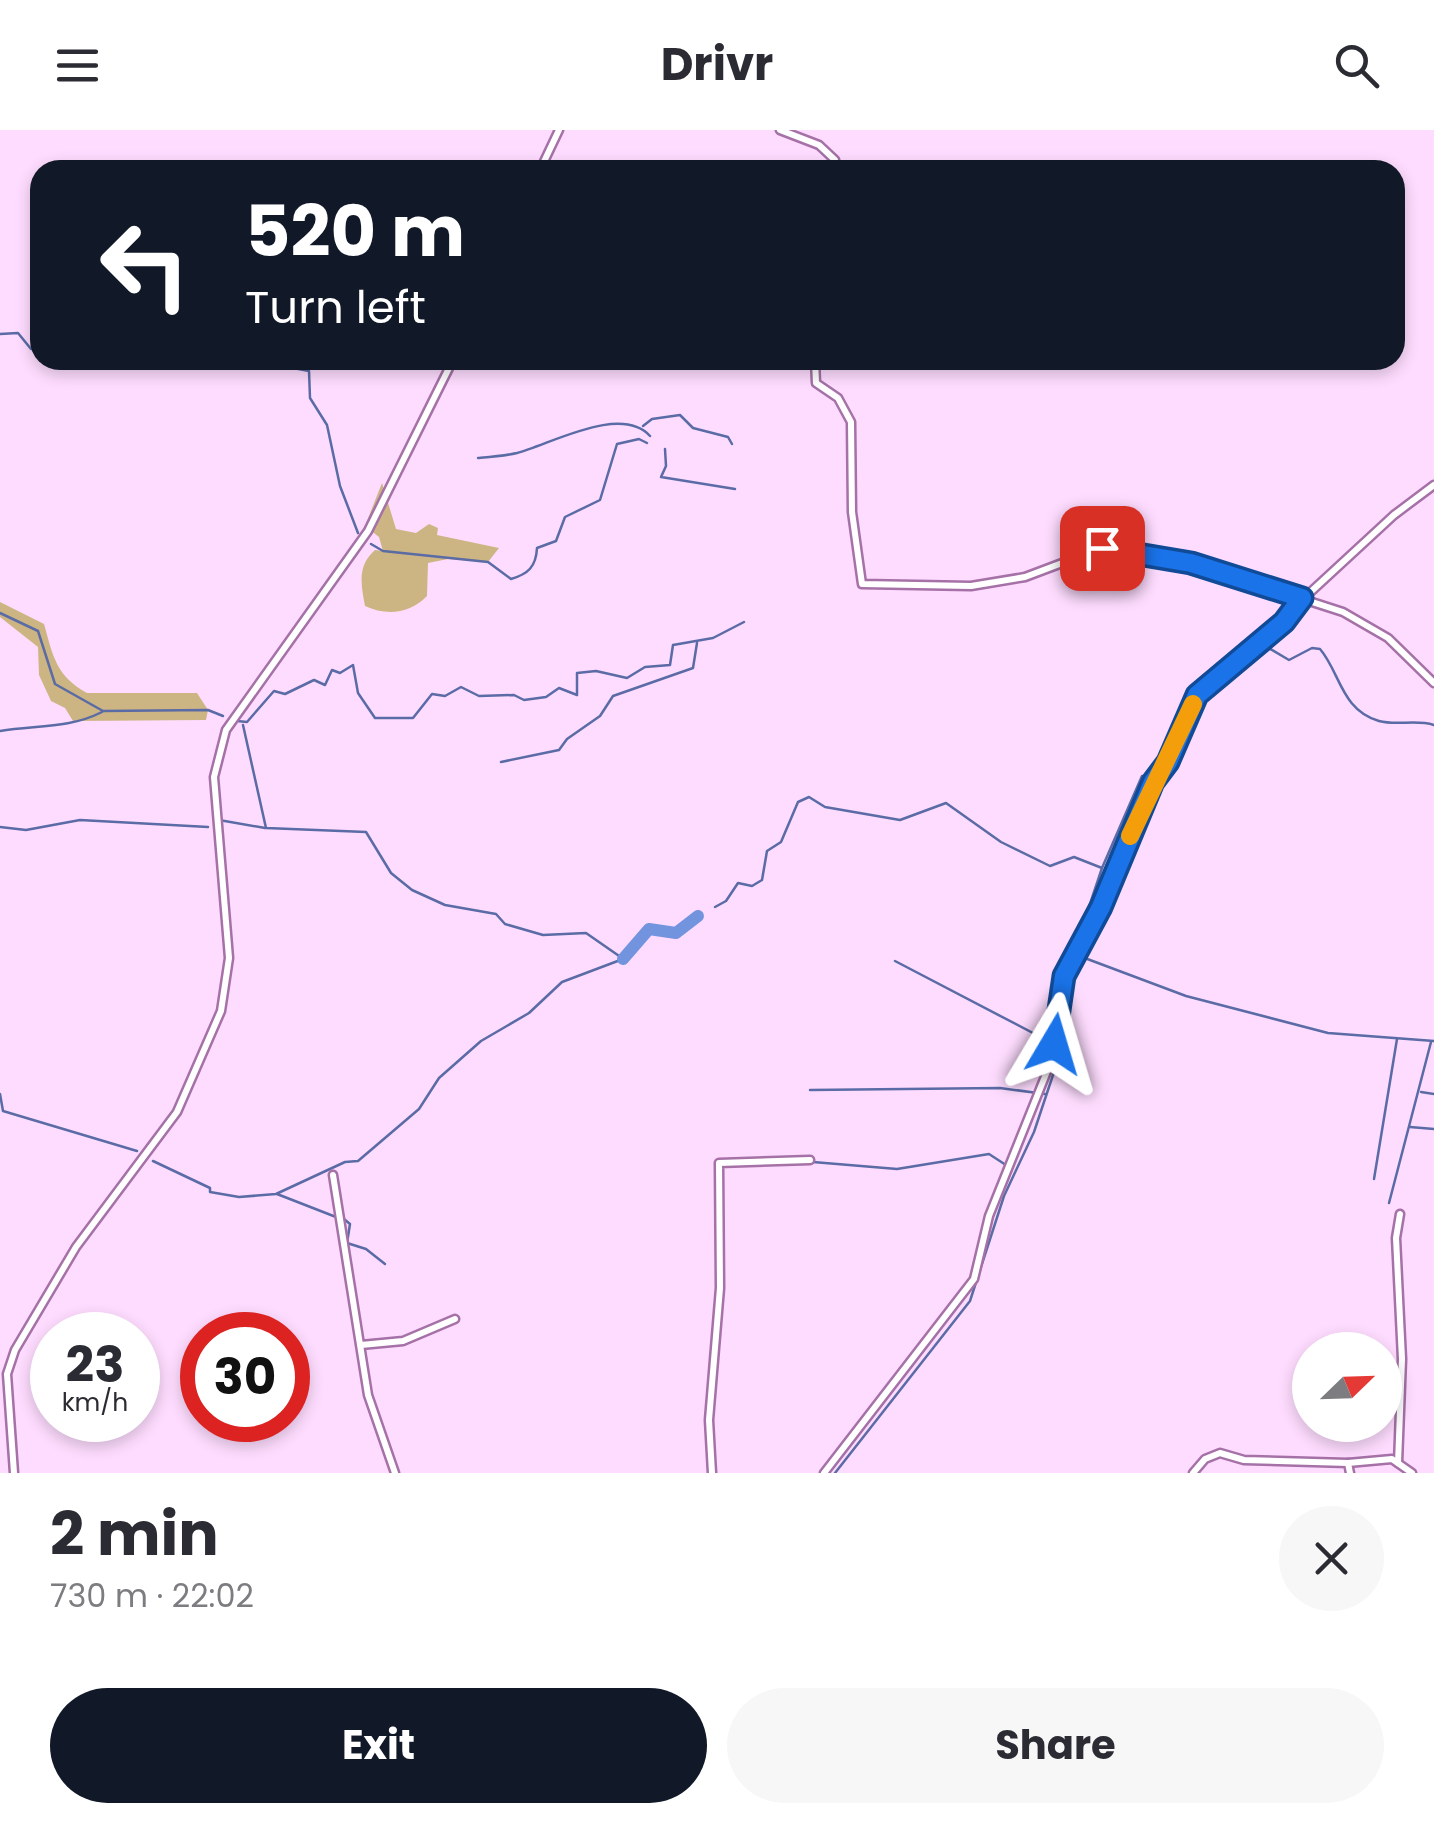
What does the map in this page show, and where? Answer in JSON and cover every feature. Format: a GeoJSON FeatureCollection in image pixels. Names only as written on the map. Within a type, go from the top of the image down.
{"type":"FeatureCollection","features":[{"type":"Feature","properties":{"kind":"street"},"geometry":{"type":"LineString","coordinates":[[545,160],[559,130]]}},
{"type":"Feature","properties":{"kind":"street"},"geometry":{"type":"LineString","coordinates":[[780,130],[830,152],[835,160]]}},
{"type":"Feature","properties":{"kind":"street"},"geometry":{"type":"LineString","coordinates":[[14,1473],[6,1374],[15,1350],[76,1247],[178,1112],[221,1011],[228,958],[214,777],[226,730],[237,709],[368,531],[449,370]]}},
{"type":"Feature","properties":{"kind":"street"},"geometry":{"type":"LineString","coordinates":[[815,370],[816,383],[838,398],[850,422],[852,512],[862,584],[970,586],[1025,577],[1102,548],[1191,563],[1342,612],[1388,638],[1434,683]]}},
{"type":"Feature","properties":{"kind":"street"},"geometry":{"type":"LineString","coordinates":[[824,1473],[974,1279],[989,1216],[1052,1059],[1064,976],[1101,907],[1153,782],[1168,762],[1197,695],[1284,622],[1302,598],[1434,486]]}},
{"type":"Feature","properties":{"kind":"street"},"geometry":{"type":"LineString","coordinates":[[712,1473],[708,1441],[720,1288],[719,1164],[810,1160]]}},
{"type":"Feature","properties":{"kind":"street"},"geometry":{"type":"LineString","coordinates":[[333,1175],[368,1394],[395,1473]]}},
{"type":"Feature","properties":{"kind":"street"},"geometry":{"type":"LineString","coordinates":[[1398,1463],[1402,1360],[1396,1238],[1400,1214]]}},
{"type":"Feature","properties":{"kind":"street"},"geometry":{"type":"LineString","coordinates":[[360,1344],[403,1341],[455,1319]]}},
{"type":"Feature","properties":{"kind":"street"},"geometry":{"type":"LineString","coordinates":[[1193,1473],[1206,1459],[1220,1454],[1244,1460],[1348,1463],[1392,1459],[1412,1473]]}},
{"type":"Feature","properties":{"kind":"street"},"geometry":{"type":"LineString","coordinates":[[1348,1463],[1350,1473]]}},
{"type":"Feature","properties":{"kind":"shaded area"},"geometry":{"type":"Polygon","coordinates":[[[382,483],[396,529],[416,533],[429,524],[438,528],[437,535],[499,548],[488,562],[448,559],[428,563],[427,596],[413,607],[389,612],[365,606],[363,569],[375,550],[383,551],[379,537],[365,526],[382,483]]]}},
{"type":"Feature","properties":{"kind":"shaded area"},"geometry":{"type":"Polygon","coordinates":[[[0,602],[44,624],[62,672],[87,693],[197,693],[208,710],[206,720],[73,721],[65,708],[51,701],[39,675],[38,647],[0,617],[0,602]]]}},
{"type":"Feature","properties":{"kind":"waterway"},"geometry":{"type":"LineString","coordinates":[[0,334],[18,333],[30,348]]}},
{"type":"Feature","properties":{"kind":"waterway"},"geometry":{"type":"LineString","coordinates":[[304,370],[309,371],[310,398],[327,425],[340,486],[358,533]]}},
{"type":"Feature","properties":{"kind":"waterway"},"geometry":{"type":"LineString","coordinates":[[643,426],[652,419],[680,415],[693,428],[728,437],[732,444]]}},
{"type":"Feature","properties":{"kind":"waterway"},"geometry":{"type":"LineString","coordinates":[[478,458],[517,453],[604,425],[637,427],[650,436]]}},
{"type":"Feature","properties":{"kind":"waterway"},"geometry":{"type":"LineString","coordinates":[[371,544],[383,551],[488,562],[511,579],[517,577],[533,565],[537,548],[556,541],[565,517],[600,500],[617,444],[639,439],[647,443]]}},
{"type":"Feature","properties":{"kind":"waterway"},"geometry":{"type":"LineString","coordinates":[[665,449],[666,466],[661,477],[735,489]]}},
{"type":"Feature","properties":{"kind":"waterway"},"geometry":{"type":"LineString","coordinates":[[0,613],[38,631],[55,684],[103,711],[208,710],[223,716]]}},
{"type":"Feature","properties":{"kind":"waterway"},"geometry":{"type":"LineString","coordinates":[[237,721],[247,722],[274,691],[285,694],[314,680],[325,685],[332,670],[340,673],[353,665],[358,693],[375,718],[413,718],[432,694],[445,696],[461,687],[479,696],[514,695],[524,700],[546,697],[559,688],[577,695],[577,673],[596,671],[627,678],[645,667],[670,665],[673,645],[713,638],[744,622]]}},
{"type":"Feature","properties":{"kind":"waterway"},"geometry":{"type":"LineString","coordinates":[[501,762],[559,750],[567,739],[600,716],[613,696],[693,668],[697,643]]}},
{"type":"Feature","properties":{"kind":"waterway"},"geometry":{"type":"LineString","coordinates":[[1262,644],[1289,660],[1312,648],[1320,649],[1349,699],[1366,716],[1386,722],[1434,725]]}},
{"type":"Feature","properties":{"kind":"waterway"},"geometry":{"type":"LineString","coordinates":[[715,907],[726,901],[738,883],[752,886],[762,880],[767,851],[781,842],[798,802],[809,797],[825,807],[900,820],[946,803],[1001,842],[1050,866],[1074,857],[1102,868],[1142,776],[1163,785],[1201,705],[1241,662]]}},
{"type":"Feature","properties":{"kind":"waterway"},"geometry":{"type":"LineString","coordinates":[[0,731],[65,724],[102,712]]}},
{"type":"Feature","properties":{"kind":"waterway"},"geometry":{"type":"LineString","coordinates":[[243,725],[266,828],[366,832],[391,873],[412,890],[445,905],[496,914],[505,924],[543,935],[586,933],[622,958]]}},
{"type":"Feature","properties":{"kind":"waterway"},"geometry":{"type":"LineString","coordinates":[[0,827],[26,830],[80,820],[208,827]]}},
{"type":"Feature","properties":{"kind":"waterway"},"geometry":{"type":"LineString","coordinates":[[219,820],[265,828]]}},
{"type":"Feature","properties":{"kind":"waterway"},"geometry":{"type":"LineString","coordinates":[[1089,927],[1087,913],[1102,868]]}},
{"type":"Feature","properties":{"kind":"waterway"},"geometry":{"type":"LineString","coordinates":[[623,959],[649,929],[676,933],[698,916]]}},
{"type":"Feature","properties":{"kind":"waterway"},"geometry":{"type":"LineString","coordinates":[[1087,939],[1082,957],[1186,996],[1328,1033],[1434,1041]]}},
{"type":"Feature","properties":{"kind":"waterway"},"geometry":{"type":"LineString","coordinates":[[835,1473],[970,1301],[1004,1196],[1034,1132],[1057,1063],[1073,980],[1082,957]]}},
{"type":"Feature","properties":{"kind":"waterway"},"geometry":{"type":"LineString","coordinates":[[153,1161],[210,1188],[210,1192],[239,1197],[276,1194],[345,1162],[358,1161],[419,1109],[439,1078],[481,1041],[529,1013],[562,982],[623,959]]}},
{"type":"Feature","properties":{"kind":"waterway"},"geometry":{"type":"LineString","coordinates":[[895,961],[1054,1044]]}},
{"type":"Feature","properties":{"kind":"waterway"},"geometry":{"type":"LineString","coordinates":[[1374,1179],[1397,1039]]}},
{"type":"Feature","properties":{"kind":"waterway"},"geometry":{"type":"LineString","coordinates":[[1389,1203],[1431,1042]]}},
{"type":"Feature","properties":{"kind":"waterway"},"geometry":{"type":"LineString","coordinates":[[810,1090],[1000,1088],[1045,1094]]}},
{"type":"Feature","properties":{"kind":"waterway"},"geometry":{"type":"LineString","coordinates":[[1421,1092],[1434,1094]]}},
{"type":"Feature","properties":{"kind":"waterway"},"geometry":{"type":"LineString","coordinates":[[0,1094],[3,1111],[137,1151]]}},
{"type":"Feature","properties":{"kind":"waterway"},"geometry":{"type":"LineString","coordinates":[[1410,1127],[1434,1129]]}},
{"type":"Feature","properties":{"kind":"waterway"},"geometry":{"type":"LineString","coordinates":[[813,1162],[897,1169],[989,1154],[1009,1167]]}},
{"type":"Feature","properties":{"kind":"waterway"},"geometry":{"type":"LineString","coordinates":[[277,1194],[336,1217]]}},
{"type":"Feature","properties":{"kind":"waterway"},"geometry":{"type":"LineString","coordinates":[[344,1219],[350,1224],[347,1243],[366,1249],[385,1264]]}},
{"type":"Feature","properties":{"kind":"waterway"},"geometry":{"type":"LineString","coordinates":[[723,1282],[723,1294]]}},
{"type":"Feature","properties":{"kind":"slow traffic"},"geometry":{"type":"LineString","coordinates":[[1130,836],[1193,704]]}},
{"type":"Feature","properties":{"kind":"route"},"geometry":{"type":"LineString","coordinates":[[1054,1044],[1064,976],[1101,907],[1153,782],[1168,762],[1197,695],[1284,622],[1302,598],[1191,563],[1102,548]]}}]}
